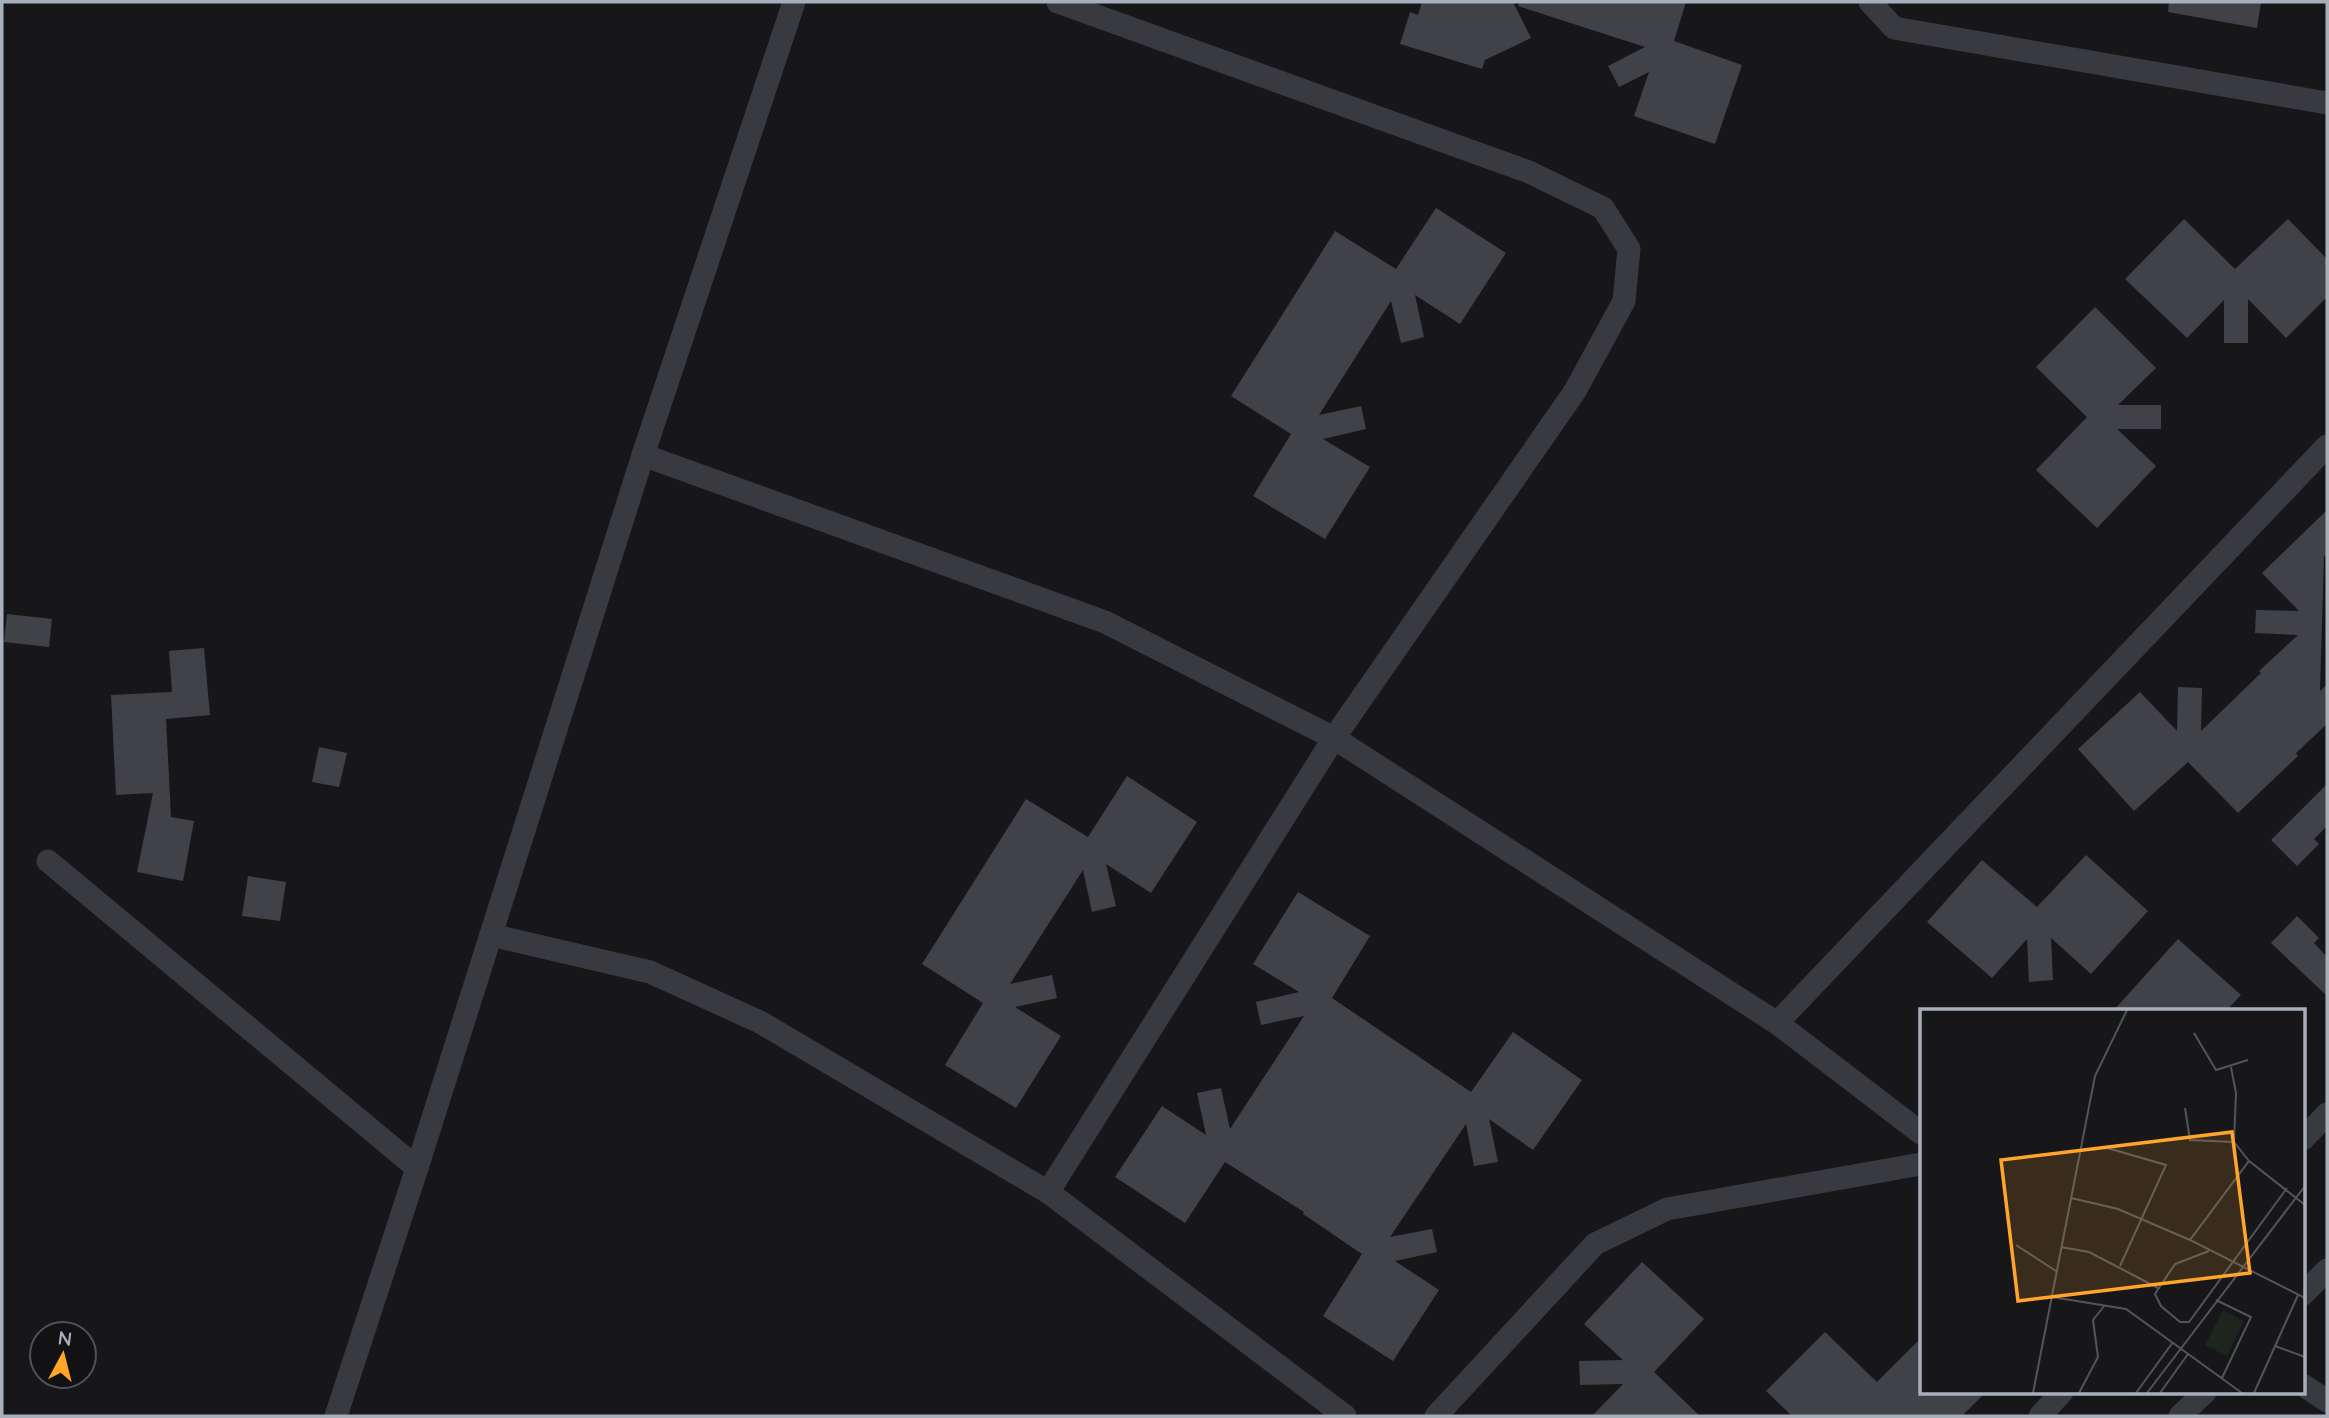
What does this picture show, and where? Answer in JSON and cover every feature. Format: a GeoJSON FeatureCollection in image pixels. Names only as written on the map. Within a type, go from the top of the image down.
{"type":"FeatureCollection","features":[{"type":"Feature","properties":{"kind":"street"},"geometry":{"type":"LineString","coordinates":[[336,1416],[643,454],[794,2]]}},
{"type":"Feature","properties":{"kind":"street"},"geometry":{"type":"LineString","coordinates":[[1048,1192],[1334,738],[1575,391],[1624,301],[1629,249],[1603,208],[1529,172],[1058,2]]}},
{"type":"Feature","properties":{"kind":"street"},"geometry":{"type":"LineString","coordinates":[[1870,2],[1894,28],[2327,103]]}},
{"type":"Feature","properties":{"kind":"street"},"geometry":{"type":"LineString","coordinates":[[1777,1023],[2327,446]]}},
{"type":"Feature","properties":{"kind":"street"},"geometry":{"type":"LineString","coordinates":[[643,454],[1105,622],[1334,738],[1777,1023],[1920,1132]]}},
{"type":"Feature","properties":{"kind":"street"},"geometry":{"type":"LineString","coordinates":[[48,861],[417,1168]]}},
{"type":"Feature","properties":{"kind":"street"},"geometry":{"type":"LineString","coordinates":[[491,935],[650,972],[760,1022],[1048,1192],[1345,1416]]}},
{"type":"Feature","properties":{"kind":"street"},"geometry":{"type":"LineString","coordinates":[[2304,1138],[2327,1114]]}},
{"type":"Feature","properties":{"kind":"street"},"geometry":{"type":"LineString","coordinates":[[1436,1416],[1595,1244],[1667,1209],[1920,1164]]}},
{"type":"Feature","properties":{"kind":"street"},"geometry":{"type":"LineString","coordinates":[[2304,1293],[2327,1269]]}},
{"type":"Feature","properties":{"kind":"street"},"geometry":{"type":"LineString","coordinates":[[2304,1386],[2327,1401]]}},
{"type":"Feature","properties":{"kind":"street"},"geometry":{"type":"LineString","coordinates":[[2040,1416],[2060,1394]]}},
{"type":"Feature","properties":{"kind":"street"},"geometry":{"type":"LineString","coordinates":[[2180,1416],[2202,1394]]}},
{"type":"Feature","properties":{"kind":"building"},"geometry":{"type":"Polygon","coordinates":[[[1422,2],[1513,2],[1531,38],[1485,60],[1482,69],[1400,44],[1410,12],[1418,15],[1422,2]]]}},
{"type":"Feature","properties":{"kind":"building"},"geometry":{"type":"Polygon","coordinates":[[[1519,2],[1686,2],[1674,41],[1742,65],[1715,144],[1634,116],[1649,72],[1619,87],[1608,66],[1645,47],[1518,6],[1519,2]]]}},
{"type":"Feature","properties":{"kind":"building"},"geometry":{"type":"Polygon","coordinates":[[[2169,2],[2261,2],[2257,28],[2168,12],[2169,2]]]}},
{"type":"Feature","properties":{"kind":"building"},"geometry":{"type":"Polygon","coordinates":[[[1436,208],[1506,253],[1460,324],[1415,295],[1424,337],[1401,343],[1391,301],[1319,415],[1361,406],[1366,429],[1323,439],[1370,467],[1325,539],[1253,496],[1291,434],[1231,396],[1335,231],[1396,269],[1436,208]]]}},
{"type":"Feature","properties":{"kind":"building"},"geometry":{"type":"Polygon","coordinates":[[[2184,219],[2235,269],[2288,219],[2327,259],[2327,297],[2286,338],[2248,299],[2248,343],[2224,343],[2224,300],[2187,338],[2125,279],[2184,219]]]}},
{"type":"Feature","properties":{"kind":"building"},"geometry":{"type":"Polygon","coordinates":[[[2095,307],[2156,368],[2118,405],[2161,405],[2161,429],[2117,429],[2156,466],[2097,528],[2036,470],[2087,417],[2036,367],[2095,307]]]}},
{"type":"Feature","properties":{"kind":"building"},"geometry":{"type":"Polygon","coordinates":[[[2327,510],[2320,691],[2327,684],[2327,724],[2296,753],[2298,756],[2238,813],[2188,762],[2134,811],[2078,749],[2140,692],[2177,731],[2178,687],[2202,688],[2201,731],[2298,635],[2255,633],[2256,610],[2299,611],[2262,573],[2327,510]]]}},
{"type":"Feature","properties":{"kind":"building"},"geometry":{"type":"Polygon","coordinates":[[[7,614],[52,619],[49,647],[4,642],[7,614]]]}},
{"type":"Feature","properties":{"kind":"building"},"geometry":{"type":"Polygon","coordinates":[[[204,648],[210,715],[166,719],[171,817],[194,821],[183,881],[137,872],[153,793],[116,795],[111,695],[172,692],[169,651],[204,648]]]}},
{"type":"Feature","properties":{"kind":"building"},"geometry":{"type":"Polygon","coordinates":[[[319,747],[347,753],[339,787],[312,782],[319,747]]]}},
{"type":"Feature","properties":{"kind":"building"},"geometry":{"type":"Polygon","coordinates":[[[1127,776],[1197,822],[1151,893],[1106,864],[1116,906],[1092,912],[1083,870],[1010,984],[1052,975],[1057,998],[1015,1007],[1061,1036],[1016,1108],[945,1065],[983,1003],[922,964],[1026,799],[1088,837],[1127,776]]]}},
{"type":"Feature","properties":{"kind":"building"},"geometry":{"type":"Polygon","coordinates":[[[2327,784],[2327,826],[2314,839],[2319,844],[2297,866],[2271,840],[2327,784]]]}},
{"type":"Feature","properties":{"kind":"building"},"geometry":{"type":"Polygon","coordinates":[[[2086,855],[2148,911],[2091,974],[2051,938],[2053,980],[2029,982],[2027,939],[1992,978],[1927,922],[1982,860],[2037,907],[2086,855]]]}},
{"type":"Feature","properties":{"kind":"building"},"geometry":{"type":"Polygon","coordinates":[[[248,876],[286,882],[280,921],[242,916],[248,876]]]}},
{"type":"Feature","properties":{"kind":"building"},"geometry":{"type":"Polygon","coordinates":[[[1298,892],[1370,936],[1332,998],[1471,1092],[1513,1032],[1582,1080],[1533,1150],[1489,1119],[1498,1162],[1474,1166],[1466,1124],[1390,1237],[1432,1229],[1437,1252],[1395,1261],[1439,1290],[1393,1361],[1323,1316],[1362,1254],[1303,1214],[1304,1212],[1225,1162],[1185,1223],[1115,1177],[1162,1106],[1206,1135],[1197,1093],[1221,1088],[1230,1129],[1304,1016],[1261,1025],[1256,1002],[1299,992],[1253,964],[1298,892]]]}},
{"type":"Feature","properties":{"kind":"building"},"geometry":{"type":"Polygon","coordinates":[[[2297,916],[2319,938],[2314,943],[2327,957],[2327,996],[2271,943],[2297,916]]]}},
{"type":"Feature","properties":{"kind":"building"},"geometry":{"type":"Polygon","coordinates":[[[2178,939],[2241,995],[2228,1009],[2115,1009],[2178,939]]]}},
{"type":"Feature","properties":{"kind":"building"},"geometry":{"type":"Polygon","coordinates":[[[1642,1262],[1704,1319],[1654,1372],[1700,1416],[1592,1416],[1623,1384],[1580,1385],[1579,1361],[1623,1360],[1584,1324],[1642,1262]]]}},
{"type":"Feature","properties":{"kind":"building"},"geometry":{"type":"Polygon","coordinates":[[[1825,1332],[1877,1382],[1920,1339],[1920,1394],[1984,1394],[1962,1416],[1792,1416],[1766,1391],[1825,1332]]]}}]}
